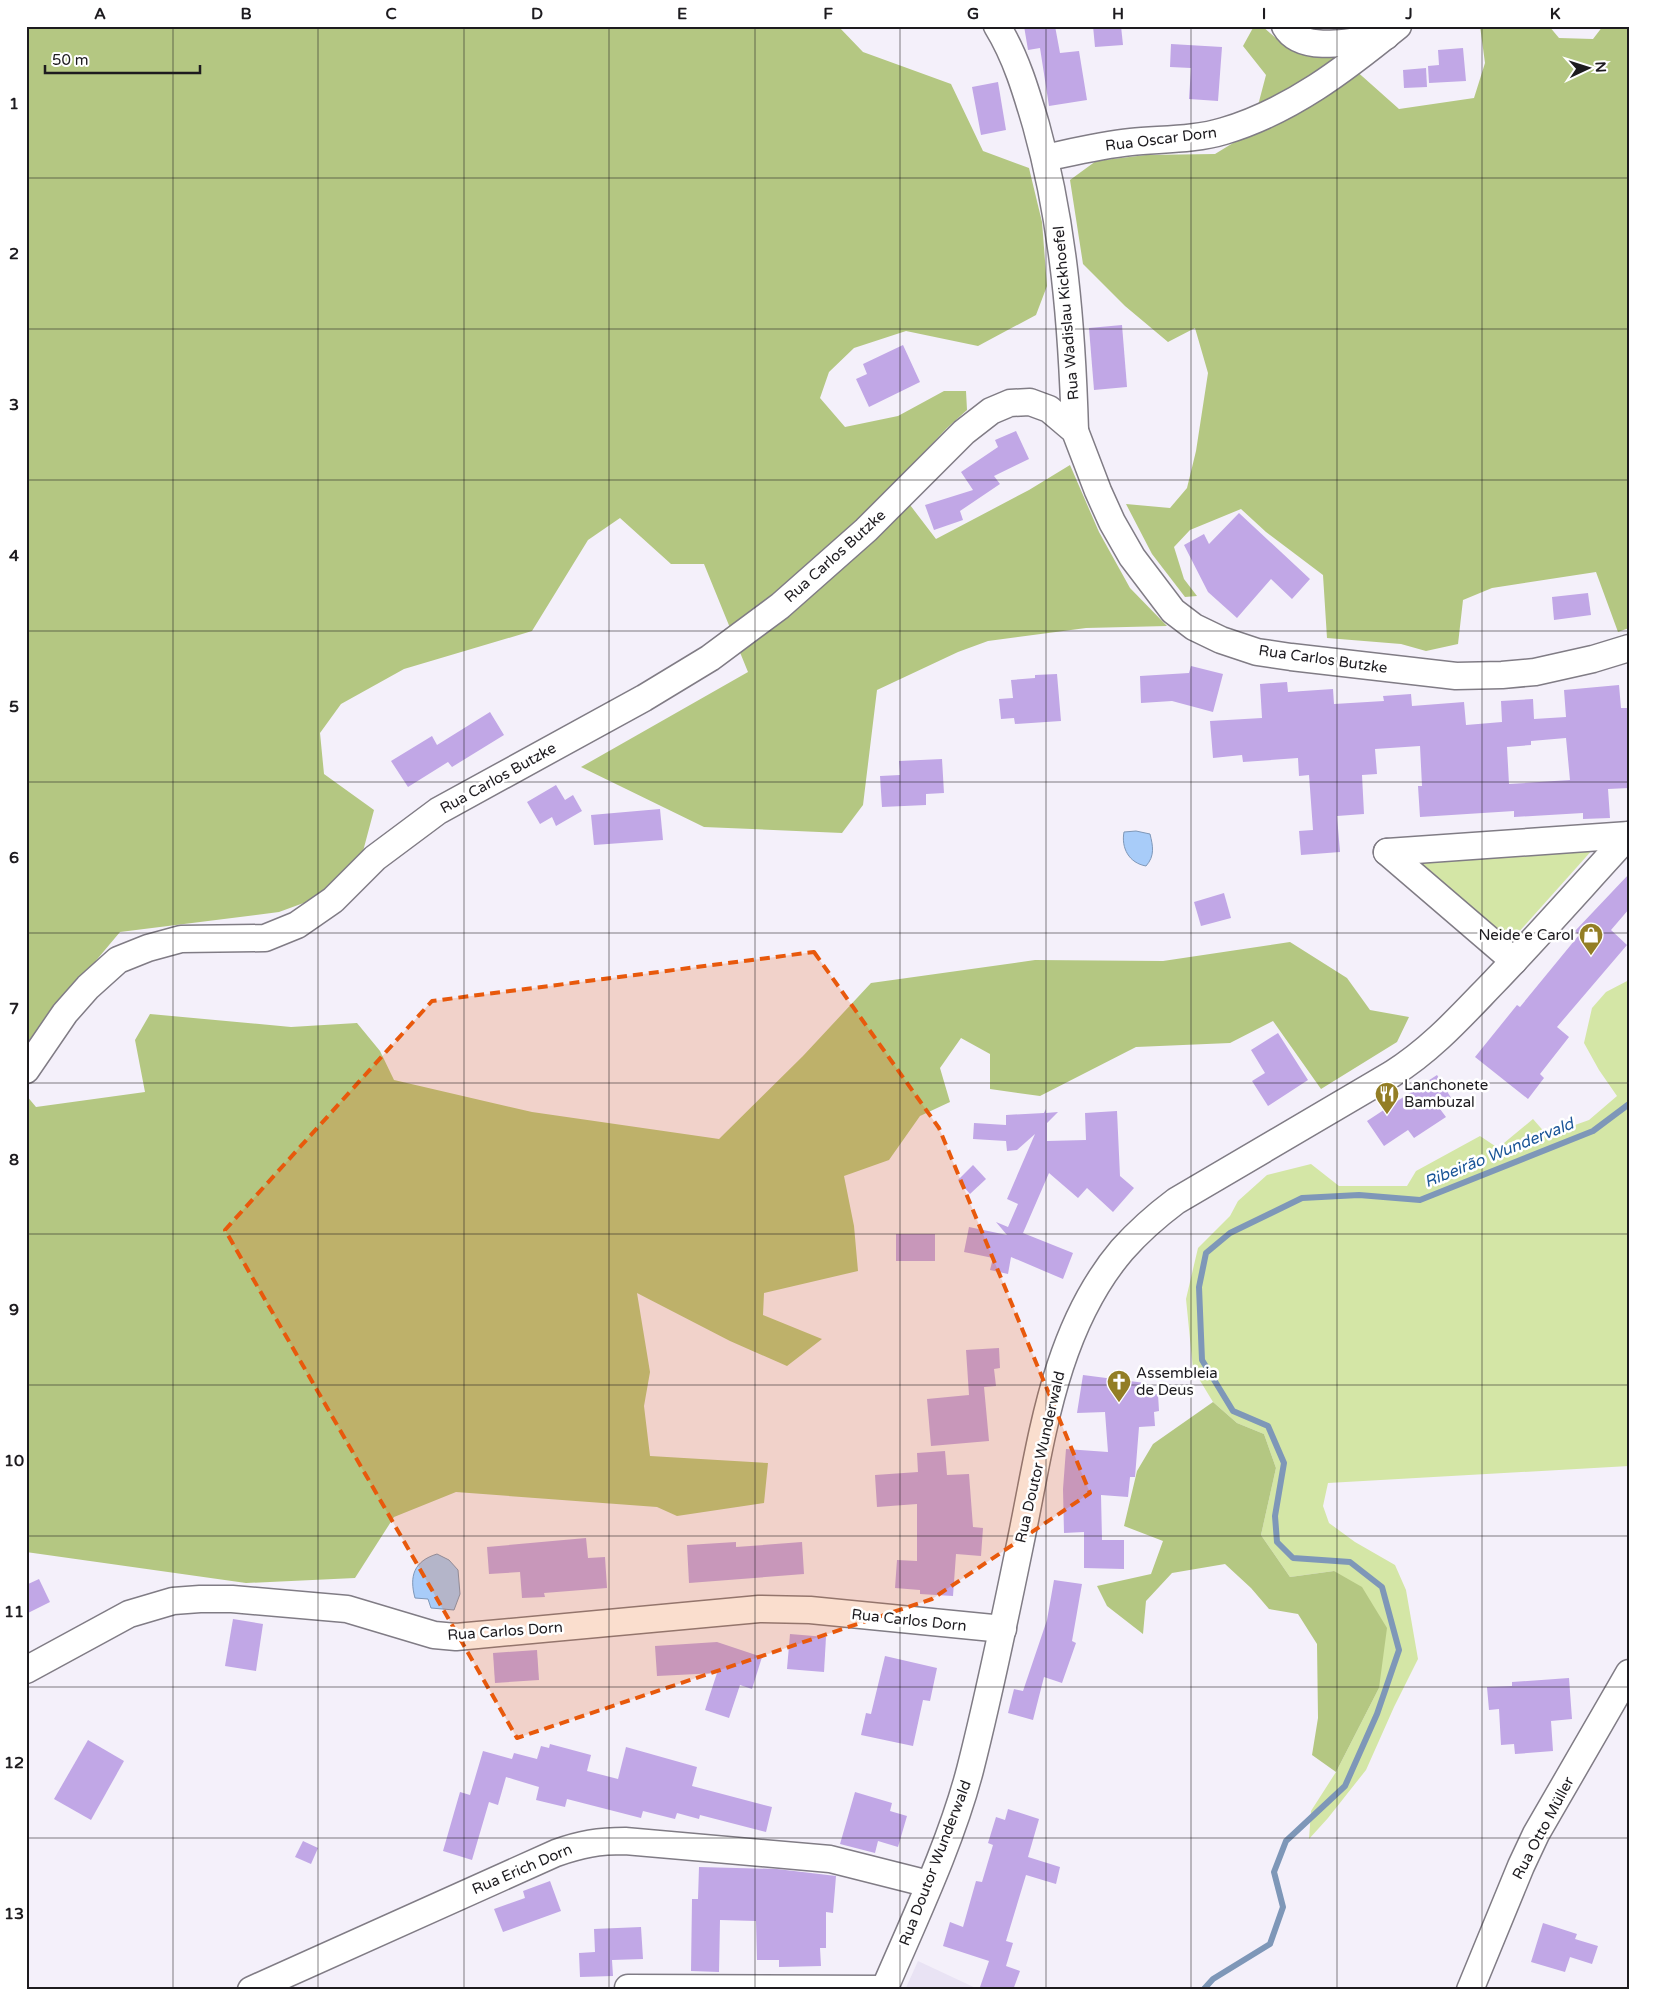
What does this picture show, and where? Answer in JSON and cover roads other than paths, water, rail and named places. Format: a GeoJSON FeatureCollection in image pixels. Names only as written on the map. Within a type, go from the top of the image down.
{"type":"FeatureCollection","features":[{"type":"Feature","properties":{"kind":"street","name":"Rua Wadislau Kickhoefel"},"geometry":{"type":"LineString","coordinates":[[997,26],[1004,37],[1023,82],[1045,158],[1058,223],[1066,281],[1073,358],[1075,430]]}},
{"type":"Feature","properties":{"kind":"street"},"geometry":{"type":"LineString","coordinates":[[1285,26],[1289,34],[1303,42],[1317,44],[1392,31]]}},
{"type":"Feature","properties":{"kind":"street","name":"Rua Oscar Dorn"},"geometry":{"type":"LineString","coordinates":[[1045,158],[1101,145],[1198,137],[1224,132],[1262,117],[1296,100],[1331,79],[1392,31]]}},
{"type":"Feature","properties":{"kind":"street","name":"Rua Carlos Butzke"},"geometry":{"type":"LineString","coordinates":[[26,1070],[65,1013],[88,986],[118,960],[148,948],[181,939],[265,938],[298,925],[333,900],[375,858],[438,811],[644,698],[710,658],[787,600],[866,530],[964,432],[990,411],[1010,404],[1030,402],[1049,409],[1075,430],[1098,491],[1112,522],[1132,557],[1173,611],[1194,627],[1221,640],[1257,652],[1456,676],[1535,672],[1593,659],[1629,648]]}},
{"type":"Feature","properties":{"kind":"street"},"geometry":{"type":"LineString","coordinates":[[1514,961],[1387,852],[1629,835]]}},
{"type":"Feature","properties":{"kind":"street","name":"Rua Doutor Wunderwald"},"geometry":{"type":"LineString","coordinates":[[884,1990],[929,1884],[970,1773],[1003,1629],[1047,1410],[1060,1365],[1082,1312],[1101,1280],[1121,1251],[1150,1221],[1176,1201],[1413,1061],[1457,1020],[1514,961],[1629,835]]}},
{"type":"Feature","properties":{"kind":"street","name":"Rua Carlos Dorn"},"geometry":{"type":"LineString","coordinates":[[26,1670],[129,1614],[172,1602],[200,1599],[232,1599],[347,1609],[434,1635],[456,1637],[759,1609],[810,1610],[1003,1629]]}},
{"type":"Feature","properties":{"kind":"street","name":"Rua Otto Müller"},"geometry":{"type":"LineString","coordinates":[[1470,1990],[1536,1834],[1629,1673]]}},
{"type":"Feature","properties":{"kind":"street","name":"Rua Erich Dorn"},"geometry":{"type":"LineString","coordinates":[[251,1990],[556,1853],[578,1845],[599,1841],[625,1841],[830,1859],[929,1884]]}},
{"type":"Feature","properties":{"kind":"street"},"geometry":{"type":"LineString","coordinates":[[628,1988],[884,1990]]}},
{"type":"Feature","properties":{"kind":"water"},"geometry":{"type":"Polygon","coordinates":[[[1136,831],[1150,834],[1152,851],[1151,858],[1146,866],[1135,862],[1125,849],[1124,832],[1136,831]]]}},
{"type":"Feature","properties":{"kind":"water"},"geometry":{"type":"Polygon","coordinates":[[[437,1554],[449,1560],[458,1570],[460,1594],[454,1610],[431,1608],[428,1599],[415,1598],[413,1576],[415,1570],[423,1561],[437,1554]]]}},
{"type":"Feature","properties":{"kind":"waterway","name":"Ribeirão Wundervald"},"geometry":{"type":"LineString","coordinates":[[1203,1990],[1213,1979],[1270,1944],[1283,1907],[1274,1872],[1286,1841],[1345,1786],[1377,1714],[1399,1650],[1382,1587],[1350,1562],[1293,1558],[1277,1542],[1275,1516],[1284,1463],[1268,1426],[1233,1411],[1202,1360],[1199,1287],[1206,1253],[1230,1233],[1302,1198],[1359,1195],[1420,1200],[1593,1131],[1629,1104]]}},
{"type":"Feature","properties":{"kind":"place","name":"Neide e Carol"},"geometry":{"type":"Point","coordinates":[1591,956]}},
{"type":"Feature","properties":{"kind":"place","name":"Lanchonete Bambuzal"},"geometry":{"type":"Point","coordinates":[1387,1115]}},
{"type":"Feature","properties":{"kind":"place","name":"Assembleia de Deus"},"geometry":{"type":"Point","coordinates":[1119,1403]}}]}
